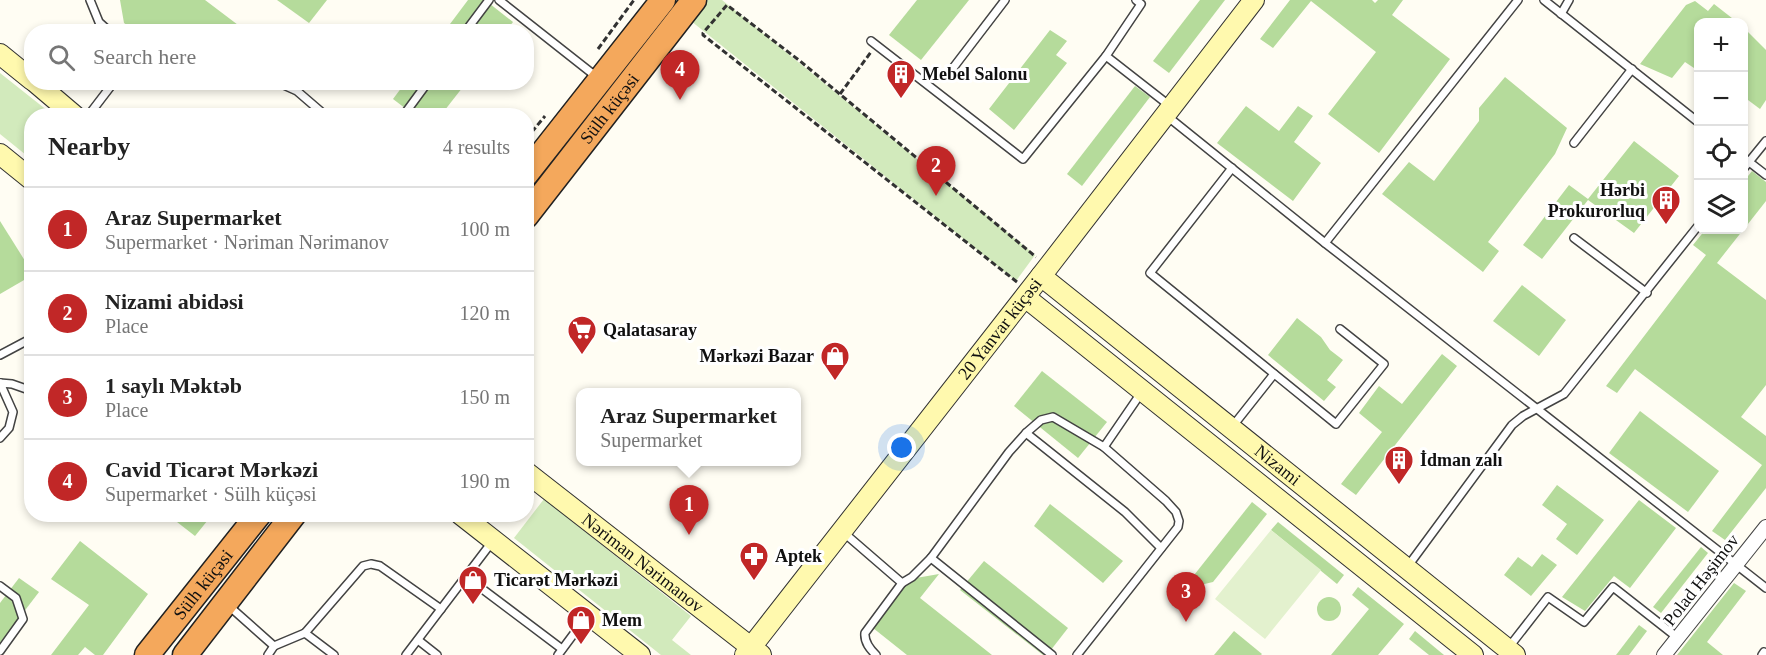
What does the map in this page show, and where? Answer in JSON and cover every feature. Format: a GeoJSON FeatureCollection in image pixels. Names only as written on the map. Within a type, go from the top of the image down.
{"type":"FeatureCollection","features":[{"type":"Feature","properties":{"kind":"highway","name":"Sülh küçəsi"},"geometry":{"type":"LineString","coordinates":[[534,164],[663,0]]}},
{"type":"Feature","properties":{"kind":"highway","name":"Sülh küçəsi"},"geometry":{"type":"LineString","coordinates":[[534,206],[694,0]]}},
{"type":"Feature","properties":{"kind":"highway","name":"Sülh küçəsi"},"geometry":{"type":"LineString","coordinates":[[147,655],[253,522]]}},
{"type":"Feature","properties":{"kind":"highway"},"geometry":{"type":"LineString","coordinates":[[262,522],[276,536]]}},
{"type":"Feature","properties":{"kind":"highway","name":"Sülh küçəsi"},"geometry":{"type":"LineString","coordinates":[[184,655],[287,522]]}},
{"type":"Feature","properties":{"kind":"street","name":"20 Yanvar küçəsi"},"geometry":{"type":"LineString","coordinates":[[752,652],[841,530],[1036,283],[1254,0]]}},
{"type":"Feature","properties":{"kind":"street"},"geometry":{"type":"LineString","coordinates":[[0,54],[24,74]]}},
{"type":"Feature","properties":{"kind":"street"},"geometry":{"type":"LineString","coordinates":[[44,90],[65,108]]}},
{"type":"Feature","properties":{"kind":"street"},"geometry":{"type":"LineString","coordinates":[[0,154],[24,174]]}},
{"type":"Feature","properties":{"kind":"street","name":"Nizami"},"geometry":{"type":"LineString","coordinates":[[1036,283],[1142,391],[1470,654]]}},
{"type":"Feature","properties":{"kind":"street","name":"Nizami"},"geometry":{"type":"LineString","coordinates":[[1036,283],[1231,429],[1511,652]]}},
{"type":"Feature","properties":{"kind":"street","name":"Nəriman Nərimanov"},"geometry":{"type":"LineString","coordinates":[[534,478],[752,652]]}},
{"type":"Feature","properties":{"kind":"street"},"geometry":{"type":"LineString","coordinates":[[470,522],[640,655]]}},
{"type":"Feature","properties":{"kind":"street","name":"Polad Həşimov"},"geometry":{"type":"LineString","coordinates":[[1664,655],[1766,527]]}},
{"type":"Feature","properties":{"kind":"lane"},"geometry":{"type":"LineString","coordinates":[[90,0],[101,24]]}},
{"type":"Feature","properties":{"kind":"lane"},"geometry":{"type":"LineString","coordinates":[[471,24],[489,0]]}},
{"type":"Feature","properties":{"kind":"lane"},"geometry":{"type":"LineString","coordinates":[[499,0],[530,24]]}},
{"type":"Feature","properties":{"kind":"lane"},"geometry":{"type":"LineString","coordinates":[[953,68],[1005,0]]}},
{"type":"Feature","properties":{"kind":"lane"},"geometry":{"type":"LineString","coordinates":[[1325,243],[1518,0]]}},
{"type":"Feature","properties":{"kind":"lane"},"geometry":{"type":"LineString","coordinates":[[1544,0],[1694,119]]}},
{"type":"Feature","properties":{"kind":"lane"},"geometry":{"type":"LineString","coordinates":[[1561,14],[1569,0]]}},
{"type":"Feature","properties":{"kind":"lane"},"geometry":{"type":"LineString","coordinates":[[874,43],[1023,159],[1106,56],[1141,1]]}},
{"type":"Feature","properties":{"kind":"lane"},"geometry":{"type":"LineString","coordinates":[[534,27],[600,79]]}},
{"type":"Feature","properties":{"kind":"lane"},"geometry":{"type":"LineString","coordinates":[[1106,56],[1232,168],[1325,243],[1766,588]]}},
{"type":"Feature","properties":{"kind":"lane"},"geometry":{"type":"LineString","coordinates":[[1574,143],[1632,69]]}},
{"type":"Feature","properties":{"kind":"lane"},"geometry":{"type":"LineString","coordinates":[[94,108],[108,90]]}},
{"type":"Feature","properties":{"kind":"lane"},"geometry":{"type":"LineString","coordinates":[[295,90],[317,108]]}},
{"type":"Feature","properties":{"kind":"lane"},"geometry":{"type":"LineString","coordinates":[[409,108],[422,90]]}},
{"type":"Feature","properties":{"kind":"lane"},"geometry":{"type":"LineString","coordinates":[[1748,158],[1766,141]]}},
{"type":"Feature","properties":{"kind":"lane"},"geometry":{"type":"LineString","coordinates":[[1748,162],[1766,175]]}},
{"type":"Feature","properties":{"kind":"lane"},"geometry":{"type":"LineString","coordinates":[[1232,168],[1150,273],[1336,424],[1384,364],[1340,328]]}},
{"type":"Feature","properties":{"kind":"lane"},"geometry":{"type":"LineString","coordinates":[[1406,568],[1512,425],[1564,394],[1647,293],[1694,231]]}},
{"type":"Feature","properties":{"kind":"lane"},"geometry":{"type":"LineString","coordinates":[[1574,238],[1647,293]]}},
{"type":"Feature","properties":{"kind":"lane"},"geometry":{"type":"LineString","coordinates":[[0,355],[24,342]]}},
{"type":"Feature","properties":{"kind":"lane"},"geometry":{"type":"LineString","coordinates":[[1231,429],[1274,374]]}},
{"type":"Feature","properties":{"kind":"lane"},"geometry":{"type":"LineString","coordinates":[[0,438],[9,428],[13,412],[0,383],[24,388]]}},
{"type":"Feature","properties":{"kind":"lane"},"geometry":{"type":"LineString","coordinates":[[1104,447],[1142,391]]}},
{"type":"Feature","properties":{"kind":"lane"},"geometry":{"type":"LineString","coordinates":[[876,655],[864,638],[865,633],[902,583],[912,577],[931,558],[1009,452],[1041,420],[1053,417],[1104,447],[1166,501],[1176,512],[1179,521],[1178,527],[1077,655]]}},
{"type":"Feature","properties":{"kind":"lane"},"geometry":{"type":"LineString","coordinates":[[1026,434],[1125,512],[1161,548]]}},
{"type":"Feature","properties":{"kind":"lane"},"geometry":{"type":"LineString","coordinates":[[841,530],[902,583]]}},
{"type":"Feature","properties":{"kind":"lane"},"geometry":{"type":"LineString","coordinates":[[406,655],[493,540]]}},
{"type":"Feature","properties":{"kind":"lane"},"geometry":{"type":"LineString","coordinates":[[931,558],[1052,655]]}},
{"type":"Feature","properties":{"kind":"lane"},"geometry":{"type":"LineString","coordinates":[[268,655],[274,646],[304,633],[363,566],[371,564],[380,566],[441,609]]}},
{"type":"Feature","properties":{"kind":"lane"},"geometry":{"type":"LineString","coordinates":[[465,576],[560,652],[589,614]]}},
{"type":"Feature","properties":{"kind":"lane"},"geometry":{"type":"LineString","coordinates":[[0,586],[16,598],[23,619],[0,651]]}},
{"type":"Feature","properties":{"kind":"lane"},"geometry":{"type":"LineString","coordinates":[[1511,652],[1548,597],[1584,622],[1613,587],[1678,638]]}},
{"type":"Feature","properties":{"kind":"lane"},"geometry":{"type":"LineString","coordinates":[[225,603],[274,646]]}},
{"type":"Feature","properties":{"kind":"lane"},"geometry":{"type":"LineString","coordinates":[[304,633],[334,655]]}},
{"type":"Feature","properties":{"kind":"lane"},"geometry":{"type":"LineString","coordinates":[[418,640],[436,655]]}},
{"type":"Feature","properties":{"kind":"lane"},"geometry":{"type":"LineString","coordinates":[[1762,655],[1764,652],[1766,654]]}},
{"type":"Feature","properties":{"kind":"path"},"geometry":{"type":"LineString","coordinates":[[731,0],[703,35],[1036,283]]}},
{"type":"Feature","properties":{"kind":"path"},"geometry":{"type":"LineString","coordinates":[[727,5],[840,94],[1036,283]]}},
{"type":"Feature","properties":{"kind":"path"},"geometry":{"type":"LineString","coordinates":[[840,94],[874,43]]}},
{"type":"Feature","properties":{"kind":"green space"},"geometry":{"type":"Polygon","coordinates":[[[120,0],[205,0],[237,24],[125,24],[120,0]]]}},
{"type":"Feature","properties":{"kind":"green space"},"geometry":{"type":"Polygon","coordinates":[[[277,0],[327,0],[309,23],[277,0]]]}},
{"type":"Feature","properties":{"kind":"green space"},"geometry":{"type":"Polygon","coordinates":[[[468,0],[485,0],[513,22],[511,24],[450,24],[468,0]]]}},
{"type":"Feature","properties":{"kind":"green space"},"geometry":{"type":"Polygon","coordinates":[[[708,0],[722,0],[1035,255],[1016,281],[691,21],[708,0]]]}},
{"type":"Feature","properties":{"kind":"green space"},"geometry":{"type":"Polygon","coordinates":[[[917,0],[969,0],[921,60],[889,35],[917,0]]]}},
{"type":"Feature","properties":{"kind":"green space"},"geometry":{"type":"Polygon","coordinates":[[[1200,0],[1225,0],[1169,73],[1153,61],[1200,0]]]}},
{"type":"Feature","properties":{"kind":"green space"},"geometry":{"type":"Polygon","coordinates":[[[1290,0],[1372,0],[1375,3],[1378,0],[1403,0],[1392,15],[1450,59],[1379,153],[1328,114],[1376,52],[1311,1],[1273,48],[1260,39],[1290,0]]]}},
{"type":"Feature","properties":{"kind":"green space"},"geometry":{"type":"Polygon","coordinates":[[[1695,1],[1708,11],[1714,4],[1732,18],[1694,18],[1694,68],[1685,62],[1672,78],[1640,64],[1686,5],[1695,1]]]}},
{"type":"Feature","properties":{"kind":"green space"},"geometry":{"type":"Polygon","coordinates":[[[1050,30],[1067,41],[1056,55],[1067,63],[1014,130],[989,109],[1050,30]]]}},
{"type":"Feature","properties":{"kind":"green space"},"geometry":{"type":"Polygon","coordinates":[[[1748,32],[1766,50],[1766,100],[1760,109],[1748,100],[1748,32]]]}},
{"type":"Feature","properties":{"kind":"green space"},"geometry":{"type":"Polygon","coordinates":[[[0,73],[44,108],[24,108],[24,153],[0,134],[0,73]]]}},
{"type":"Feature","properties":{"kind":"green space"},"geometry":{"type":"Polygon","coordinates":[[[1505,77],[1567,128],[1555,154],[1488,242],[1499,251],[1483,272],[1382,194],[1409,162],[1434,181],[1479,121],[1479,108],[1505,77]]]}},
{"type":"Feature","properties":{"kind":"green space"},"geometry":{"type":"Polygon","coordinates":[[[1135,86],[1150,97],[1082,186],[1067,174],[1135,86]]]}},
{"type":"Feature","properties":{"kind":"green space"},"geometry":{"type":"Polygon","coordinates":[[[400,90],[461,90],[446,108],[405,108],[393,99],[400,90]]]}},
{"type":"Feature","properties":{"kind":"green space"},"geometry":{"type":"Polygon","coordinates":[[[1246,106],[1279,131],[1298,106],[1313,116],[1294,142],[1321,163],[1293,201],[1217,143],[1246,106]]]}},
{"type":"Feature","properties":{"kind":"green space"},"geometry":{"type":"Polygon","coordinates":[[[1634,141],[1679,176],[1634,233],[1588,200],[1542,259],[1523,245],[1569,185],[1588,199],[1634,141]]]}},
{"type":"Feature","properties":{"kind":"green space"},"geometry":{"type":"Polygon","coordinates":[[[1752,171],[1766,182],[1766,201],[1748,224],[1748,180],[1752,171]]]}},
{"type":"Feature","properties":{"kind":"green space"},"geometry":{"type":"Polygon","coordinates":[[[0,221],[24,259],[24,280],[0,294],[0,221]]]}},
{"type":"Feature","properties":{"kind":"green space"},"geometry":{"type":"Polygon","coordinates":[[[1702,234],[1740,234],[1717,263],[1766,300],[1766,385],[1741,417],[1766,436],[1766,488],[1725,540],[1712,531],[1762,465],[1635,369],[1617,393],[1606,386],[1706,255],[1693,245],[1702,234]]]}},
{"type":"Feature","properties":{"kind":"green space"},"geometry":{"type":"Polygon","coordinates":[[[1522,285],[1566,320],[1539,356],[1493,321],[1522,285]]]}},
{"type":"Feature","properties":{"kind":"green space"},"geometry":{"type":"Polygon","coordinates":[[[1297,318],[1321,337],[1330,350],[1343,360],[1327,380],[1336,387],[1324,401],[1268,355],[1297,318]]]}},
{"type":"Feature","properties":{"kind":"green space"},"geometry":{"type":"Polygon","coordinates":[[[1442,354],[1457,366],[1356,495],[1341,484],[1382,432],[1359,413],[1379,386],[1402,404],[1442,354]]]}},
{"type":"Feature","properties":{"kind":"green space"},"geometry":{"type":"Polygon","coordinates":[[[1042,371],[1107,422],[1078,458],[1014,406],[1042,371]]]}},
{"type":"Feature","properties":{"kind":"green space"},"geometry":{"type":"Polygon","coordinates":[[[1640,411],[1719,471],[1688,512],[1609,453],[1640,411]]]}},
{"type":"Feature","properties":{"kind":"green space"},"geometry":{"type":"Polygon","coordinates":[[[1557,485],[1604,520],[1577,555],[1556,539],[1567,524],[1542,505],[1557,485]]]}},
{"type":"Feature","properties":{"kind":"green space"},"geometry":{"type":"Polygon","coordinates":[[[544,499],[691,616],[672,640],[691,655],[661,655],[514,538],[526,522],[534,522],[534,512],[544,499]]]}},
{"type":"Feature","properties":{"kind":"green space"},"geometry":{"type":"Polygon","coordinates":[[[1639,500],[1676,528],[1630,588],[1614,576],[1585,611],[1562,597],[1639,500]]]}},
{"type":"Feature","properties":{"kind":"green space"},"geometry":{"type":"Polygon","coordinates":[[[1252,502],[1267,514],[1213,582],[1183,589],[1252,502]]]}},
{"type":"Feature","properties":{"kind":"green space"},"geometry":{"type":"Polygon","coordinates":[[[1050,504],[1123,561],[1103,583],[1034,526],[1050,504]]]}},
{"type":"Feature","properties":{"kind":"green space"},"geometry":{"type":"Polygon","coordinates":[[[177,522],[206,522],[195,536],[177,522]]]}},
{"type":"Feature","properties":{"kind":"green space"},"geometry":{"type":"Polygon","coordinates":[[[1278,522],[1344,575],[1337,584],[1271,530],[1278,522]]]}},
{"type":"Feature","properties":{"kind":"green space"},"geometry":{"type":"Polygon","coordinates":[[[1271,530],[1321,570],[1265,639],[1215,599],[1271,530]]]}},
{"type":"Feature","properties":{"kind":"green space"},"geometry":{"type":"Polygon","coordinates":[[[80,541],[148,594],[103,655],[95,655],[85,647],[78,655],[51,655],[89,605],[51,579],[80,541]]]}},
{"type":"Feature","properties":{"kind":"green space"},"geometry":{"type":"Polygon","coordinates":[[[1701,547],[1708,553],[1661,613],[1653,607],[1701,547]]]}},
{"type":"Feature","properties":{"kind":"green space"},"geometry":{"type":"Polygon","coordinates":[[[1542,554],[1557,565],[1531,596],[1504,575],[1518,557],[1532,567],[1542,554]]]}},
{"type":"Feature","properties":{"kind":"green space"},"geometry":{"type":"Polygon","coordinates":[[[984,561],[1068,628],[1047,655],[1043,655],[960,590],[984,561]]]}},
{"type":"Feature","properties":{"kind":"green space"},"geometry":{"type":"Polygon","coordinates":[[[939,574],[920,598],[992,655],[907,655],[868,624],[899,581],[939,574]]]}},
{"type":"Feature","properties":{"kind":"green space"},"geometry":{"type":"Polygon","coordinates":[[[19,578],[39,592],[0,643],[0,603],[19,578]]]}},
{"type":"Feature","properties":{"kind":"green space"},"geometry":{"type":"Polygon","coordinates":[[[1734,583],[1746,591],[1707,642],[1723,655],[1677,655],[1734,583]]]}},
{"type":"Feature","properties":{"kind":"green space"},"geometry":{"type":"Polygon","coordinates":[[[1358,587],[1404,624],[1378,655],[1331,655],[1369,609],[1352,595],[1358,587]]]}},
{"type":"Feature","properties":{"kind":"green space"},"geometry":{"type":"Polygon","coordinates":[[[1329,597],[1337,601],[1341,609],[1337,617],[1329,621],[1321,617],[1317,609],[1321,601],[1329,597]]]}},
{"type":"Feature","properties":{"kind":"green space"},"geometry":{"type":"Polygon","coordinates":[[[1639,625],[1647,631],[1629,655],[1616,655],[1639,625]]]}},
{"type":"Feature","properties":{"kind":"green space"},"geometry":{"type":"Polygon","coordinates":[[[1234,631],[1262,654],[1214,655],[1234,631]]]}},
{"type":"Feature","properties":{"kind":"green space"},"geometry":{"type":"Polygon","coordinates":[[[1415,631],[1444,655],[1429,655],[1409,639],[1415,631]]]}},
{"type":"Feature","properties":{"kind":"place","name":"Cavid Ticarət Mərkəzi"},"geometry":{"type":"Point","coordinates":[680,100]}},
{"type":"Feature","properties":{"kind":"place","name":"Mebel Salonu"},"geometry":{"type":"Point","coordinates":[901,100]}},
{"type":"Feature","properties":{"kind":"place","name":"Nizami abidәsi"},"geometry":{"type":"Point","coordinates":[936,196]}},
{"type":"Feature","properties":{"kind":"place","name":"Hərbi Prokurorluq"},"geometry":{"type":"Point","coordinates":[1666,226]}},
{"type":"Feature","properties":{"kind":"place","name":"Qalatasaray"},"geometry":{"type":"Point","coordinates":[582,356]}},
{"type":"Feature","properties":{"kind":"place","name":"Mərkəzi Bazar"},"geometry":{"type":"Point","coordinates":[835,382]}},
{"type":"Feature","properties":{"kind":"place","name":"İdman zalı"},"geometry":{"type":"Point","coordinates":[1399,486]}},
{"type":"Feature","properties":{"kind":"place","name":"Araz Supermarket"},"geometry":{"type":"Point","coordinates":[689,535]}},
{"type":"Feature","properties":{"kind":"place","name":"Aptek"},"geometry":{"type":"Point","coordinates":[754,582]}},
{"type":"Feature","properties":{"kind":"place","name":"Ticarət Mərkəzi"},"geometry":{"type":"Point","coordinates":[473,606]}},
{"type":"Feature","properties":{"kind":"place","name":"1 saylı Məktəb"},"geometry":{"type":"Point","coordinates":[1186,622]}},
{"type":"Feature","properties":{"kind":"place","name":"Mem"},"geometry":{"type":"Point","coordinates":[581,646]}}]}
